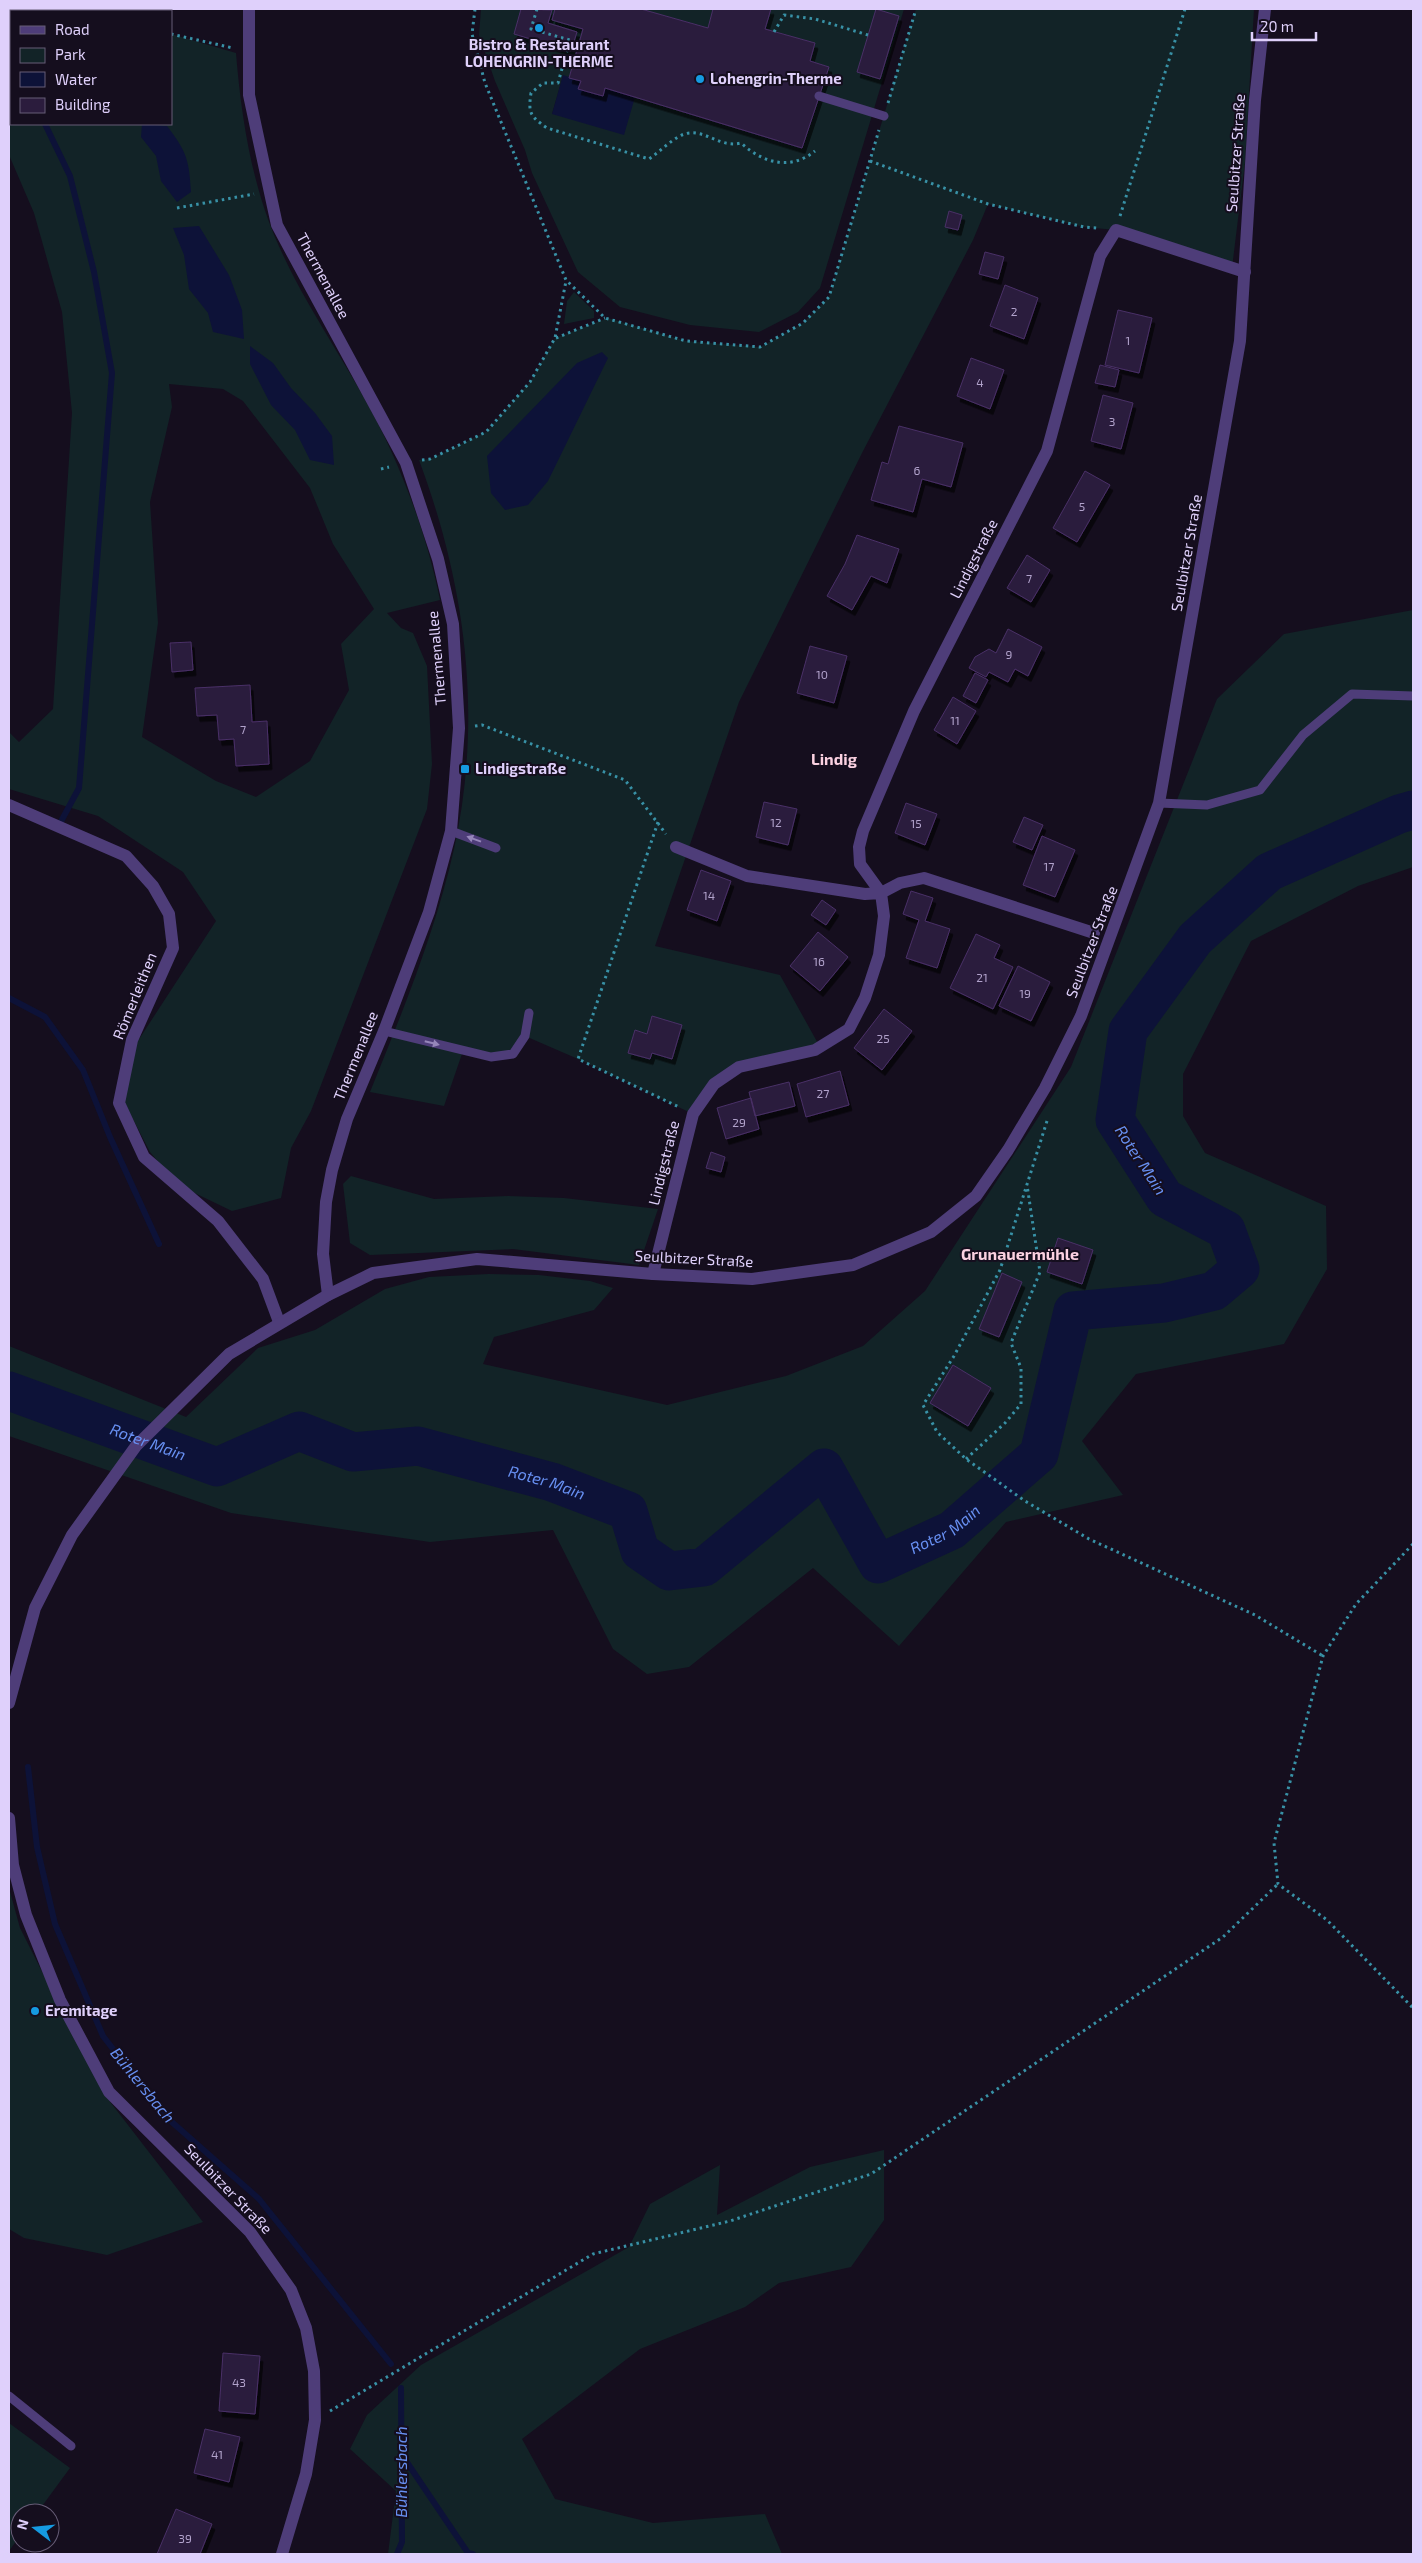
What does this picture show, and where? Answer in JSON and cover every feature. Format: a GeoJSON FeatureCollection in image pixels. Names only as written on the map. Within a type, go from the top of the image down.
{"type":"FeatureCollection","features":[{"type":"Feature","properties":{"kind":"street","name":"Thermenallee"},"geometry":{"type":"LineString","coordinates":[[249,9],[249,96],[277,225],[406,463],[438,559],[453,624],[459,728],[451,831],[429,912],[384,1031],[347,1120],[332,1170],[326,1202],[323,1254],[328,1295]]}},
{"type":"Feature","properties":{"kind":"street","name":"Seulbitzer Straße"},"geometry":{"type":"LineString","coordinates":[[9,1703],[34,1608],[72,1535],[103,1488],[136,1446],[229,1354],[279,1322],[328,1295],[373,1272],[477,1259],[653,1274],[752,1279],[854,1265],[930,1232],[976,1196],[1008,1150],[1045,1088],[1081,1016],[1159,803],[1240,340],[1255,100],[1265,9]]}},
{"type":"Feature","properties":{"kind":"street"},"geometry":{"type":"LineString","coordinates":[[1116,230],[1245,272]]}},
{"type":"Feature","properties":{"kind":"street","name":"Lindigstraße"},"geometry":{"type":"LineString","coordinates":[[653,1274],[693,1114],[714,1084],[739,1067],[815,1050],[849,1029],[865,998],[879,955],[884,916],[881,893],[860,864],[859,847],[862,831],[914,711],[1048,451],[1100,256],[1116,230]]}},
{"type":"Feature","properties":{"kind":"street","name":"Römerleithen"},"geometry":{"type":"LineString","coordinates":[[9,806],[126,856],[153,886],[169,914],[173,948],[132,1040],[119,1102],[144,1157],[218,1221],[263,1279],[279,1322]]}},
{"type":"Feature","properties":{"kind":"street"},"geometry":{"type":"LineString","coordinates":[[676,847],[747,876],[864,894],[881,893],[900,883],[924,878],[1094,934]]}},
{"type":"Feature","properties":{"kind":"street","name":"Seulbitzer Straße"},"geometry":{"type":"LineString","coordinates":[[9,1818],[13,1865],[26,1916],[60,2000],[109,2092],[250,2232],[292,2290],[306,2328],[314,2371],[315,2420],[306,2474],[282,2554]]}},
{"type":"Feature","properties":{"kind":"lane"},"geometry":{"type":"LineString","coordinates":[[820,96],[884,116]]}},
{"type":"Feature","properties":{"kind":"lane"},"geometry":{"type":"LineString","coordinates":[[1159,803],[1207,805],[1260,790],[1303,735],[1352,694],[1413,696]]}},
{"type":"Feature","properties":{"kind":"lane"},"geometry":{"type":"LineString","coordinates":[[451,831],[496,848]]}},
{"type":"Feature","properties":{"kind":"lane"},"geometry":{"type":"LineString","coordinates":[[384,1031],[491,1057],[513,1054],[525,1036],[530,1013]]}},
{"type":"Feature","properties":{"kind":"lane"},"geometry":{"type":"LineString","coordinates":[[9,2396],[71,2446]]}},
{"type":"Feature","properties":{"kind":"path"},"geometry":{"type":"LineString","coordinates":[[475,9],[472,34],[485,83],[566,280],[605,318],[686,341],[760,347],[803,323],[829,297],[916,9]]}},
{"type":"Feature","properties":{"kind":"path"},"geometry":{"type":"LineString","coordinates":[[537,9],[531,29],[570,40],[558,83],[543,83],[531,92],[529,109],[534,119],[547,128],[649,159],[678,136],[694,132],[722,144],[741,143],[751,152],[786,164],[796,163],[815,151]]}},
{"type":"Feature","properties":{"kind":"path"},"geometry":{"type":"LineString","coordinates":[[870,161],[988,204],[1084,227],[1116,230],[1185,9]]}},
{"type":"Feature","properties":{"kind":"path"},"geometry":{"type":"LineString","coordinates":[[774,32],[784,14],[815,19],[868,35]]}},
{"type":"Feature","properties":{"kind":"path"},"geometry":{"type":"LineString","coordinates":[[172,34],[248,52]]}},
{"type":"Feature","properties":{"kind":"path"},"geometry":{"type":"LineString","coordinates":[[177,208],[270,191]]}},
{"type":"Feature","properties":{"kind":"path"},"geometry":{"type":"LineString","coordinates":[[430,459],[486,432],[530,382],[555,338],[566,280]]}},
{"type":"Feature","properties":{"kind":"path"},"geometry":{"type":"LineString","coordinates":[[555,338],[605,318]]}},
{"type":"Feature","properties":{"kind":"path"},"geometry":{"type":"LineString","coordinates":[[459,728],[482,725],[625,780],[676,847]]}},
{"type":"Feature","properties":{"kind":"path"},"geometry":{"type":"LineString","coordinates":[[658,822],[578,1059],[693,1114]]}},
{"type":"Feature","properties":{"kind":"path"},"geometry":{"type":"LineString","coordinates":[[1049,1114],[1000,1270],[954,1356],[923,1405],[937,1432],[966,1459],[1025,1501],[1088,1539],[1256,1615],[1323,1656]]}},
{"type":"Feature","properties":{"kind":"path"},"geometry":{"type":"LineString","coordinates":[[966,1459],[1005,1423],[1021,1404],[1021,1368],[1011,1343],[1040,1272],[1027,1184]]}},
{"type":"Feature","properties":{"kind":"path"},"geometry":{"type":"LineString","coordinates":[[1413,1544],[1356,1604],[1323,1656],[1274,1843],[1278,1884],[1327,1920],[1413,2008]]}},
{"type":"Feature","properties":{"kind":"path"},"geometry":{"type":"LineString","coordinates":[[315,2420],[593,2254],[730,2220],[871,2174],[1223,1937],[1278,1884]]}},
{"type":"Feature","properties":{"kind":"green space"},"geometry":{"type":"Polygon","coordinates":[[[9,9],[116,10],[10,10],[10,125],[172,125],[172,34],[236,53],[249,150],[261,199],[269,222],[291,271],[365,400],[392,453],[420,525],[440,600],[387,613],[401,628],[413,633],[427,666],[432,764],[427,809],[311,1111],[291,1148],[281,1198],[232,1211],[178,1185],[150,1152],[123,1100],[132,1050],[216,921],[183,872],[98,816],[9,789],[9,732],[19,742],[53,709],[72,413],[62,312],[34,213],[9,155],[9,9]],[[169,384],[172,407],[150,502],[158,623],[142,737],[216,781],[256,797],[310,761],[349,690],[341,644],[374,609],[333,544],[310,488],[243,401],[223,389],[169,384]]]}},
{"type":"Feature","properties":{"kind":"green space"},"geometry":{"type":"Polygon","coordinates":[[[481,9],[555,9],[552,20],[583,29],[569,78],[563,76],[552,114],[635,97],[802,148],[829,67],[810,61],[815,43],[765,29],[771,9],[904,9],[820,288],[798,312],[759,332],[690,325],[620,307],[578,272],[532,173],[525,150],[495,81],[479,35],[481,9]]]}},
{"type":"Feature","properties":{"kind":"green space"},"geometry":{"type":"Polygon","coordinates":[[[641,9],[713,9],[708,28],[641,9]]]}},
{"type":"Feature","properties":{"kind":"green space"},"geometry":{"type":"Polygon","coordinates":[[[916,9],[1254,9],[1245,162],[1232,268],[1116,230],[1084,227],[988,204],[973,240],[862,453],[739,702],[655,946],[780,975],[820,1047],[739,1067],[693,1114],[525,1036],[513,1054],[491,1057],[463,1051],[444,1106],[370,1092],[428,942],[446,880],[463,800],[467,750],[468,701],[465,652],[458,604],[448,555],[435,507],[419,460],[430,459],[486,432],[530,382],[555,338],[608,318],[686,341],[760,347],[803,323],[829,297],[916,9]]]}},
{"type":"Feature","properties":{"kind":"green space"},"geometry":{"type":"Polygon","coordinates":[[[574,292],[594,311],[594,318],[564,324],[567,301],[574,292]]]}},
{"type":"Feature","properties":{"kind":"green space"},"geometry":{"type":"Polygon","coordinates":[[[1413,610],[1413,867],[1358,886],[1251,941],[1183,1074],[1183,1116],[1205,1153],[1326,1206],[1327,1269],[1284,1344],[1136,1374],[1082,1441],[1123,1495],[1006,1522],[899,1646],[813,1568],[689,1667],[647,1674],[613,1649],[553,1530],[430,1542],[231,1513],[9,1436],[9,1346],[186,1417],[258,1348],[315,1330],[385,1289],[429,1277],[489,1274],[539,1275],[590,1281],[613,1288],[594,1310],[494,1337],[483,1364],[667,1405],[786,1376],[863,1346],[925,1291],[1071,1067],[1217,699],[1284,634],[1413,610]]]}},
{"type":"Feature","properties":{"kind":"green space"},"geometry":{"type":"Polygon","coordinates":[[[351,1176],[434,1199],[508,1196],[564,1198],[658,1209],[639,1265],[513,1249],[370,1255],[350,1243],[343,1184],[351,1176]]]}},
{"type":"Feature","properties":{"kind":"green space","name":"Eremitage"},"geometry":{"type":"Polygon","coordinates":[[[9,1888],[20,1928],[104,2094],[203,2222],[107,2255],[24,2238],[9,2229],[9,1888]]]}},
{"type":"Feature","properties":{"kind":"green space"},"geometry":{"type":"Polygon","coordinates":[[[884,2150],[884,2220],[851,2267],[779,2283],[745,2307],[640,2349],[522,2439],[555,2499],[653,2523],[765,2514],[782,2554],[388,2554],[396,2491],[350,2449],[367,2415],[421,2365],[629,2247],[650,2204],[720,2165],[717,2215],[810,2167],[884,2150]]]}},
{"type":"Feature","properties":{"kind":"green space"},"geometry":{"type":"Polygon","coordinates":[[[9,2423],[70,2468],[44,2503],[10,2503],[9,2551],[9,2423]]]}},
{"type":"Feature","properties":{"kind":"water"},"geometry":{"type":"Polygon","coordinates":[[[563,75],[581,81],[579,88],[603,96],[605,88],[635,97],[624,135],[552,114],[563,75]]]}},
{"type":"Feature","properties":{"kind":"water"},"geometry":{"type":"Polygon","coordinates":[[[142,125],[167,126],[186,157],[191,192],[177,202],[161,181],[156,156],[141,137],[142,125]]]}},
{"type":"Feature","properties":{"kind":"water"},"geometry":{"type":"Polygon","coordinates":[[[199,226],[229,275],[242,310],[244,339],[213,332],[208,313],[189,289],[184,255],[173,228],[199,226]]]}},
{"type":"Feature","properties":{"kind":"water"},"geometry":{"type":"Polygon","coordinates":[[[250,346],[273,363],[291,388],[315,413],[332,436],[334,465],[310,460],[295,430],[271,405],[250,364],[250,346]]]}},
{"type":"Feature","properties":{"kind":"water"},"geometry":{"type":"Polygon","coordinates":[[[602,352],[608,358],[548,481],[528,505],[505,510],[491,493],[487,456],[577,363],[602,352]]]}},
{"type":"Feature","properties":{"kind":"building","name":"Bistro & Restaurant LOHENGRIN-THERME"},"geometry":{"type":"Polygon","coordinates":[[[521,9],[552,10],[548,23],[577,32],[571,51],[514,34],[521,9]]]}},
{"type":"Feature","properties":{"kind":"building","name":"Lohengrin-Therme"},"geometry":{"type":"Polygon","coordinates":[[[555,9],[641,9],[708,28],[713,9],[771,9],[765,29],[815,43],[810,61],[829,67],[802,148],[605,88],[603,96],[578,89],[581,81],[569,78],[583,29],[552,20],[555,9]]]}},
{"type":"Feature","properties":{"kind":"building"},"geometry":{"type":"Polygon","coordinates":[[[876,9],[899,16],[880,79],[857,72],[876,9]]]}},
{"type":"Feature","properties":{"kind":"building"},"geometry":{"type":"Polygon","coordinates":[[[949,211],[962,215],[958,230],[945,227],[949,211]]]}},
{"type":"Feature","properties":{"kind":"building"},"geometry":{"type":"Polygon","coordinates":[[[985,252],[1004,257],[998,279],[979,274],[985,252]]]}},
{"type":"Feature","properties":{"kind":"building"},"geometry":{"type":"Polygon","coordinates":[[[1005,285],[1038,298],[1024,339],[990,326],[1005,285]]]}},
{"type":"Feature","properties":{"kind":"building"},"geometry":{"type":"Polygon","coordinates":[[[1118,310],[1152,318],[1139,373],[1105,365],[1118,310]]]}},
{"type":"Feature","properties":{"kind":"building"},"geometry":{"type":"Polygon","coordinates":[[[971,358],[1004,370],[990,409],[957,396],[971,358]]]}},
{"type":"Feature","properties":{"kind":"building"},"geometry":{"type":"Polygon","coordinates":[[[1100,365],[1119,370],[1115,387],[1095,383],[1100,365]]]}},
{"type":"Feature","properties":{"kind":"building"},"geometry":{"type":"Polygon","coordinates":[[[1103,395],[1133,403],[1121,449],[1091,441],[1103,395]]]}},
{"type":"Feature","properties":{"kind":"building"},"geometry":{"type":"Polygon","coordinates":[[[899,426],[963,443],[951,487],[922,479],[913,512],[871,500],[882,462],[888,464],[899,426]]]}},
{"type":"Feature","properties":{"kind":"building"},"geometry":{"type":"Polygon","coordinates":[[[1085,471],[1110,485],[1077,542],[1053,528],[1085,471]]]}},
{"type":"Feature","properties":{"kind":"building"},"geometry":{"type":"Polygon","coordinates":[[[857,535],[899,549],[887,583],[871,576],[852,610],[827,596],[845,564],[857,535]]]}},
{"type":"Feature","properties":{"kind":"building"},"geometry":{"type":"Polygon","coordinates":[[[1027,555],[1050,570],[1031,602],[1007,588],[1027,555]]]}},
{"type":"Feature","properties":{"kind":"building"},"geometry":{"type":"Polygon","coordinates":[[[1008,629],[1042,647],[1028,676],[1015,669],[1008,682],[989,672],[986,677],[969,668],[975,657],[989,649],[996,653],[1008,629]]]}},
{"type":"Feature","properties":{"kind":"building"},"geometry":{"type":"Polygon","coordinates":[[[191,642],[193,670],[172,672],[170,643],[191,642]]]}},
{"type":"Feature","properties":{"kind":"building"},"geometry":{"type":"Polygon","coordinates":[[[810,646],[847,656],[834,703],[797,693],[810,646]]]}},
{"type":"Feature","properties":{"kind":"building"},"geometry":{"type":"Polygon","coordinates":[[[975,673],[988,680],[976,703],[963,696],[975,673]]]}},
{"type":"Feature","properties":{"kind":"building"},"geometry":{"type":"Polygon","coordinates":[[[250,685],[252,722],[267,721],[269,764],[236,766],[234,739],[219,740],[217,715],[197,716],[195,688],[250,685]]]}},
{"type":"Feature","properties":{"kind":"building"},"geometry":{"type":"Polygon","coordinates":[[[953,697],[976,711],[957,744],[934,730],[953,697]]]}},
{"type":"Feature","properties":{"kind":"building"},"geometry":{"type":"Polygon","coordinates":[[[764,802],[797,809],[788,845],[756,837],[764,802]]]}},
{"type":"Feature","properties":{"kind":"building"},"geometry":{"type":"Polygon","coordinates":[[[906,803],[937,814],[925,845],[895,833],[906,803]]]}},
{"type":"Feature","properties":{"kind":"building"},"geometry":{"type":"Polygon","coordinates":[[[1024,817],[1043,825],[1032,850],[1013,842],[1024,817]]]}},
{"type":"Feature","properties":{"kind":"building"},"geometry":{"type":"Polygon","coordinates":[[[1042,836],[1075,850],[1055,897],[1023,885],[1042,836]]]}},
{"type":"Feature","properties":{"kind":"building"},"geometry":{"type":"Polygon","coordinates":[[[701,870],[731,881],[717,921],[687,910],[701,870]]]}},
{"type":"Feature","properties":{"kind":"building"},"geometry":{"type":"Polygon","coordinates":[[[911,891],[933,898],[925,921],[950,929],[937,968],[906,958],[919,920],[903,914],[911,891]]]}},
{"type":"Feature","properties":{"kind":"building"},"geometry":{"type":"Polygon","coordinates":[[[822,900],[836,910],[826,925],[811,915],[822,900]]]}},
{"type":"Feature","properties":{"kind":"building"},"geometry":{"type":"Polygon","coordinates":[[[818,932],[848,957],[820,991],[790,966],[818,932]]]}},
{"type":"Feature","properties":{"kind":"building"},"geometry":{"type":"Polygon","coordinates":[[[976,934],[1000,945],[994,958],[1013,967],[993,1009],[950,988],[976,934]]]}},
{"type":"Feature","properties":{"kind":"building"},"geometry":{"type":"Polygon","coordinates":[[[1018,966],[1050,982],[1031,1021],[999,1006],[1018,966]]]}},
{"type":"Feature","properties":{"kind":"building"},"geometry":{"type":"Polygon","coordinates":[[[884,1009],[912,1031],[882,1070],[854,1048],[884,1009]]]}},
{"type":"Feature","properties":{"kind":"building"},"geometry":{"type":"Polygon","coordinates":[[[652,1016],[682,1025],[672,1059],[652,1053],[650,1059],[628,1053],[635,1030],[647,1034],[652,1016]]]}},
{"type":"Feature","properties":{"kind":"building"},"geometry":{"type":"Polygon","coordinates":[[[840,1071],[849,1105],[806,1117],[797,1084],[840,1071]]]}},
{"type":"Feature","properties":{"kind":"building"},"geometry":{"type":"Polygon","coordinates":[[[789,1082],[795,1106],[755,1116],[749,1092],[789,1082]]]}},
{"type":"Feature","properties":{"kind":"building"},"geometry":{"type":"Polygon","coordinates":[[[751,1098],[759,1129],[726,1139],[717,1108],[751,1098]]]}},
{"type":"Feature","properties":{"kind":"building"},"geometry":{"type":"Polygon","coordinates":[[[711,1152],[725,1157],[721,1172],[706,1168],[711,1152]]]}},
{"type":"Feature","properties":{"kind":"building"},"geometry":{"type":"Polygon","coordinates":[[[1058,1238],[1093,1250],[1082,1284],[1047,1272],[1058,1238]]]}},
{"type":"Feature","properties":{"kind":"building"},"geometry":{"type":"Polygon","coordinates":[[[1002,1273],[1022,1282],[999,1337],[979,1329],[1002,1273]]]}},
{"type":"Feature","properties":{"kind":"building"},"geometry":{"type":"Polygon","coordinates":[[[953,1365],[991,1388],[968,1426],[930,1403],[953,1365]]]}},
{"type":"Feature","properties":{"kind":"building"},"geometry":{"type":"Polygon","coordinates":[[[223,2353],[260,2356],[255,2414],[219,2411],[223,2353]]]}},
{"type":"Feature","properties":{"kind":"building"},"geometry":{"type":"Polygon","coordinates":[[[205,2429],[240,2437],[229,2482],[194,2473],[205,2429]]]}},
{"type":"Feature","properties":{"kind":"building"},"geometry":{"type":"Polygon","coordinates":[[[176,2509],[212,2524],[200,2554],[157,2554],[176,2509]]]}},
{"type":"Feature","properties":{"kind":"waterway"},"geometry":{"type":"LineString","coordinates":[[45,125],[70,176],[94,272],[112,373],[79,788],[58,827]]}},
{"type":"Feature","properties":{"kind":"waterway","name":"Roter Main"},"geometry":{"type":"LineString","coordinates":[[9,1391],[217,1467],[299,1431],[353,1452],[418,1446],[552,1482],[628,1511],[640,1551],[669,1571],[704,1567],[824,1468],[878,1564],[952,1530],[1039,1454],[1073,1311],[1164,1303],[1214,1291],[1240,1269],[1226,1230],[1165,1198],[1115,1120],[1128,1031],[1195,939],[1269,872],[1399,814],[1413,810]]}},
{"type":"Feature","properties":{"kind":"waterway"},"geometry":{"type":"LineString","coordinates":[[9,998],[45,1017],[83,1070],[110,1137],[159,1244]]}},
{"type":"Feature","properties":{"kind":"waterway","name":"Bühlersbach"},"geometry":{"type":"LineString","coordinates":[[28,1767],[37,1847],[55,1924],[103,2036],[165,2116],[259,2199],[391,2364]]}},
{"type":"Feature","properties":{"kind":"waterway","name":"Bühlersbach"},"geometry":{"type":"LineString","coordinates":[[397,2554],[402,2542],[401,2388]]}},
{"type":"Feature","properties":{"kind":"waterway"},"geometry":{"type":"LineString","coordinates":[[402,2455],[468,2553],[473,2554]]}},
{"type":"Feature","properties":{"kind":"place","name":"Bistro & Restaurant LOHENGRIN-THERME"},"geometry":{"type":"Point","coordinates":[539,28]}},
{"type":"Feature","properties":{"kind":"place","name":"Lohengrin-Therme"},"geometry":{"type":"Point","coordinates":[700,79]}},
{"type":"Feature","properties":{"kind":"place","name":"Lindigstraße"},"geometry":{"type":"Point","coordinates":[465,769]}},
{"type":"Feature","properties":{"kind":"place","name":"Eremitage"},"geometry":{"type":"Point","coordinates":[35,2011]}},
{"type":"Feature","properties":{"kind":"district","name":"Lindig"},"geometry":{"type":"Point","coordinates":[834,759]}},
{"type":"Feature","properties":{"kind":"district","name":"Grunauermühle"},"geometry":{"type":"Point","coordinates":[1020,1254]}}]}
